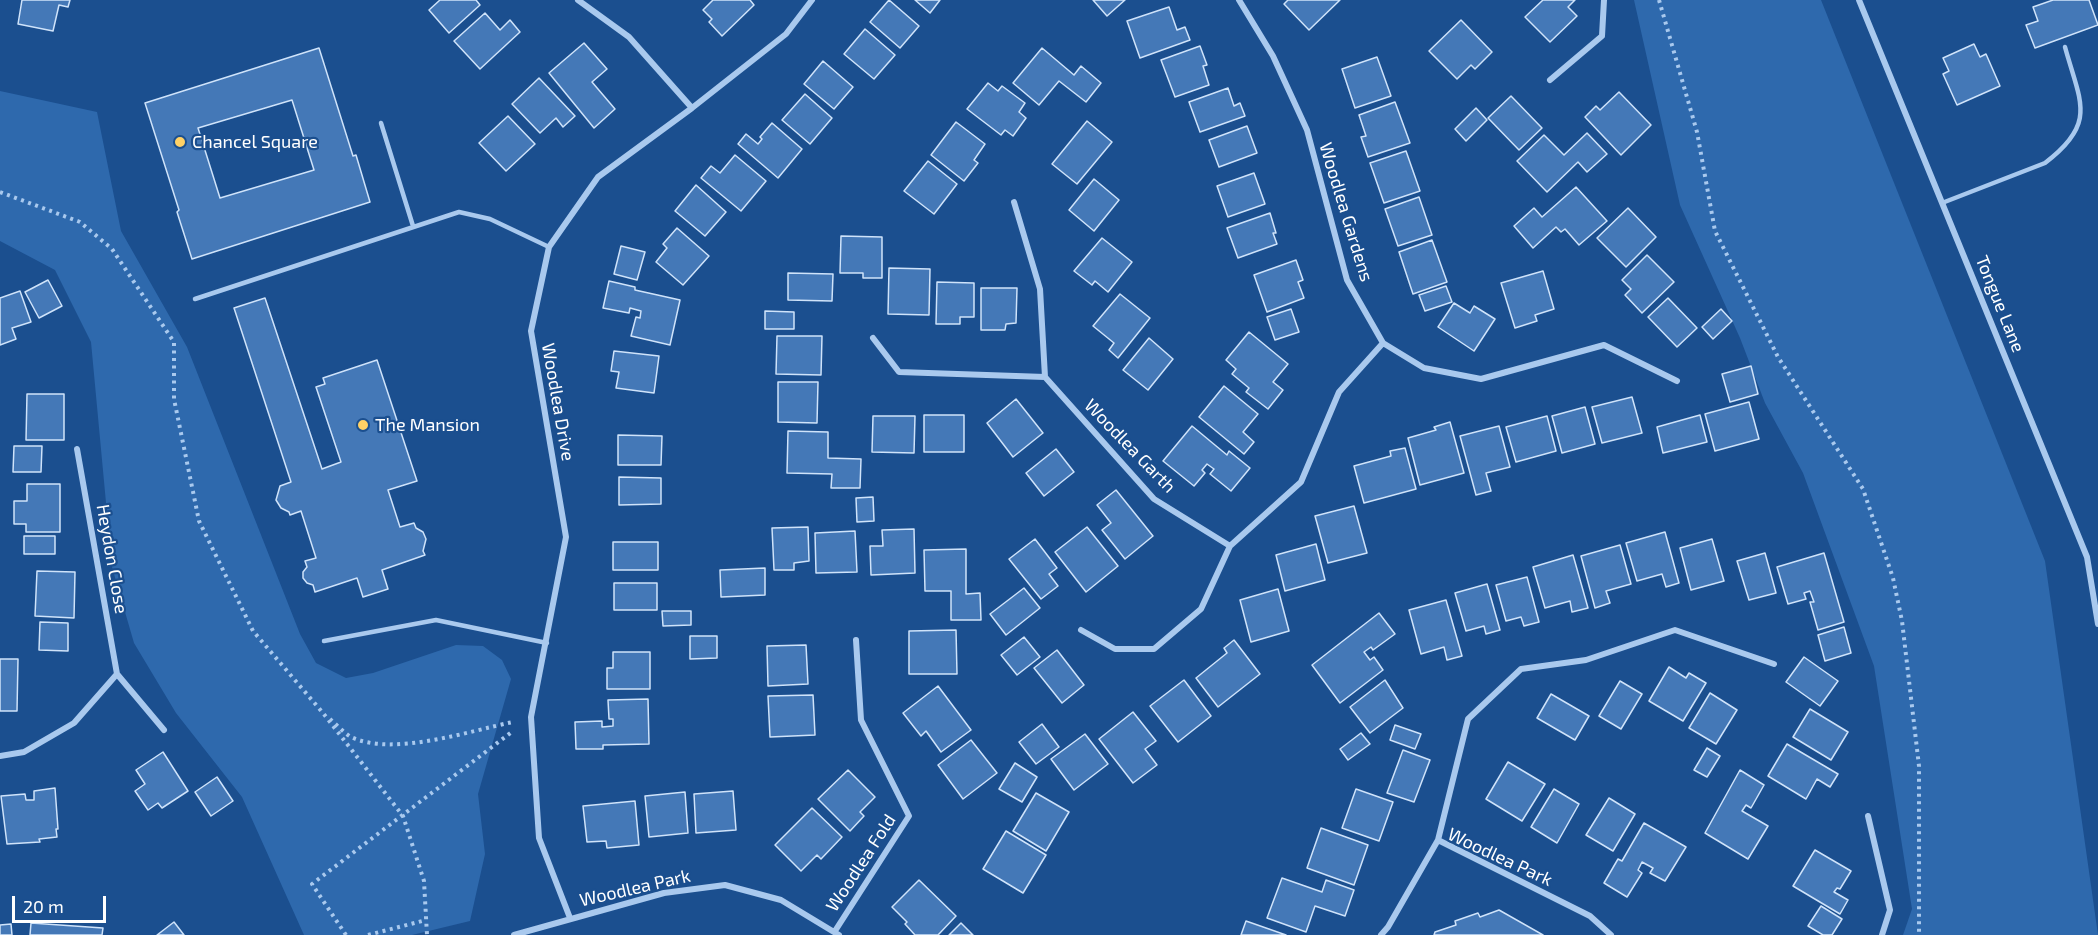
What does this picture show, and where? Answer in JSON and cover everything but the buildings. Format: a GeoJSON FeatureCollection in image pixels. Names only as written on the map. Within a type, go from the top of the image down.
{"type":"FeatureCollection","features":[{"type":"Feature","properties":{"kind":"street"},"geometry":{"type":"LineString","coordinates":[[578,0],[629,37],[692,108]]}},
{"type":"Feature","properties":{"kind":"street","name":"Woodlea Drive"},"geometry":{"type":"LineString","coordinates":[[570,918],[539,838],[531,717],[566,537],[531,332],[549,247],[598,177],[692,108],[786,34],[812,0]]}},
{"type":"Feature","properties":{"kind":"street","name":"Woodlea Gardens"},"geometry":{"type":"LineString","coordinates":[[1239,0],[1273,56],[1306,130],[1347,280],[1383,343],[1424,368],[1481,379],[1604,345],[1677,381]]}},
{"type":"Feature","properties":{"kind":"street"},"geometry":{"type":"LineString","coordinates":[[1550,80],[1602,36],[1604,0]]}},
{"type":"Feature","properties":{"kind":"street","name":"Tongue Lane"},"geometry":{"type":"LineString","coordinates":[[1859,0],[2087,557],[2098,624]]}},
{"type":"Feature","properties":{"kind":"street"},"geometry":{"type":"LineString","coordinates":[[873,338],[899,372],[1045,377],[1040,289],[1014,202]]}},
{"type":"Feature","properties":{"kind":"street"},"geometry":{"type":"LineString","coordinates":[[1081,630],[1115,649],[1154,650],[1201,609],[1230,546],[1301,482],[1339,392],[1383,343]]}},
{"type":"Feature","properties":{"kind":"street","name":"Woodlea Garth"},"geometry":{"type":"LineString","coordinates":[[1045,377],[1154,499],[1230,546]]}},
{"type":"Feature","properties":{"kind":"street","name":"Heydon Close"},"geometry":{"type":"LineString","coordinates":[[77,449],[117,674],[164,730]]}},
{"type":"Feature","properties":{"kind":"street"},"geometry":{"type":"LineString","coordinates":[[1438,840],[1468,719],[1521,669],[1586,660],[1675,630],[1774,664]]}},
{"type":"Feature","properties":{"kind":"street","name":"Woodlea Fold"},"geometry":{"type":"LineString","coordinates":[[837,933],[909,816],[861,720],[856,640]]}},
{"type":"Feature","properties":{"kind":"street"},"geometry":{"type":"LineString","coordinates":[[0,756],[24,752],[75,723],[117,674]]}},
{"type":"Feature","properties":{"kind":"street"},"geometry":{"type":"LineString","coordinates":[[1868,816],[1890,910],[1882,935]]}},
{"type":"Feature","properties":{"kind":"street","name":"Woodlea Park"},"geometry":{"type":"LineString","coordinates":[[1381,935],[1388,927],[1438,840],[1590,916],[1611,935]]}},
{"type":"Feature","properties":{"kind":"street","name":"Woodlea Park"},"geometry":{"type":"LineString","coordinates":[[514,935],[664,893],[725,885],[781,900],[837,933]]}},
{"type":"Feature","properties":{"kind":"lane"},"geometry":{"type":"LineString","coordinates":[[1942,203],[2045,163],[2059,153],[2071,139],[2079,125],[2082,107],[2065,47]]}},
{"type":"Feature","properties":{"kind":"lane"},"geometry":{"type":"LineString","coordinates":[[381,123],[413,226]]}},
{"type":"Feature","properties":{"kind":"lane"},"geometry":{"type":"LineString","coordinates":[[195,299],[459,212],[490,219],[549,247]]}},
{"type":"Feature","properties":{"kind":"lane"},"geometry":{"type":"LineString","coordinates":[[324,642],[436,620],[547,643]]}},
{"type":"Feature","properties":{"kind":"path"},"geometry":{"type":"LineString","coordinates":[[1659,0],[1697,132],[1714,231],[1778,357],[1863,489],[1893,578],[1902,621],[1919,765],[1919,935]]}},
{"type":"Feature","properties":{"kind":"path"},"geometry":{"type":"LineString","coordinates":[[0,192],[80,222],[112,249],[174,342],[174,399],[199,521],[253,631],[323,713],[403,816],[424,881],[427,935]]}},
{"type":"Feature","properties":{"kind":"path"},"geometry":{"type":"LineString","coordinates":[[323,713],[351,737],[385,745],[418,743],[531,717]]}},
{"type":"Feature","properties":{"kind":"path"},"geometry":{"type":"LineString","coordinates":[[346,935],[312,884],[531,717]]}},
{"type":"Feature","properties":{"kind":"path"},"geometry":{"type":"LineString","coordinates":[[368,935],[426,920]]}},
{"type":"Feature","properties":{"kind":"shaded area"},"geometry":{"type":"Polygon","coordinates":[[[1634,0],[1821,0],[2045,561],[2098,935],[1903,935],[1912,909],[1874,666],[1803,473],[1765,403],[1740,338],[1680,205],[1634,0]]]}},
{"type":"Feature","properties":{"kind":"shaded area"},"geometry":{"type":"Polygon","coordinates":[[[0,91],[97,112],[121,231],[187,347],[300,634],[316,663],[346,678],[373,673],[456,645],[483,646],[502,660],[511,679],[478,794],[485,854],[470,921],[412,935],[304,935],[242,797],[176,713],[134,643],[112,567],[91,342],[55,270],[0,241],[0,91]]]}},
{"type":"Feature","properties":{"kind":"place","name":"Chancel Square"},"geometry":{"type":"Point","coordinates":[180,142]}},
{"type":"Feature","properties":{"kind":"place","name":"The Mansion"},"geometry":{"type":"Point","coordinates":[363,425]}}]}
